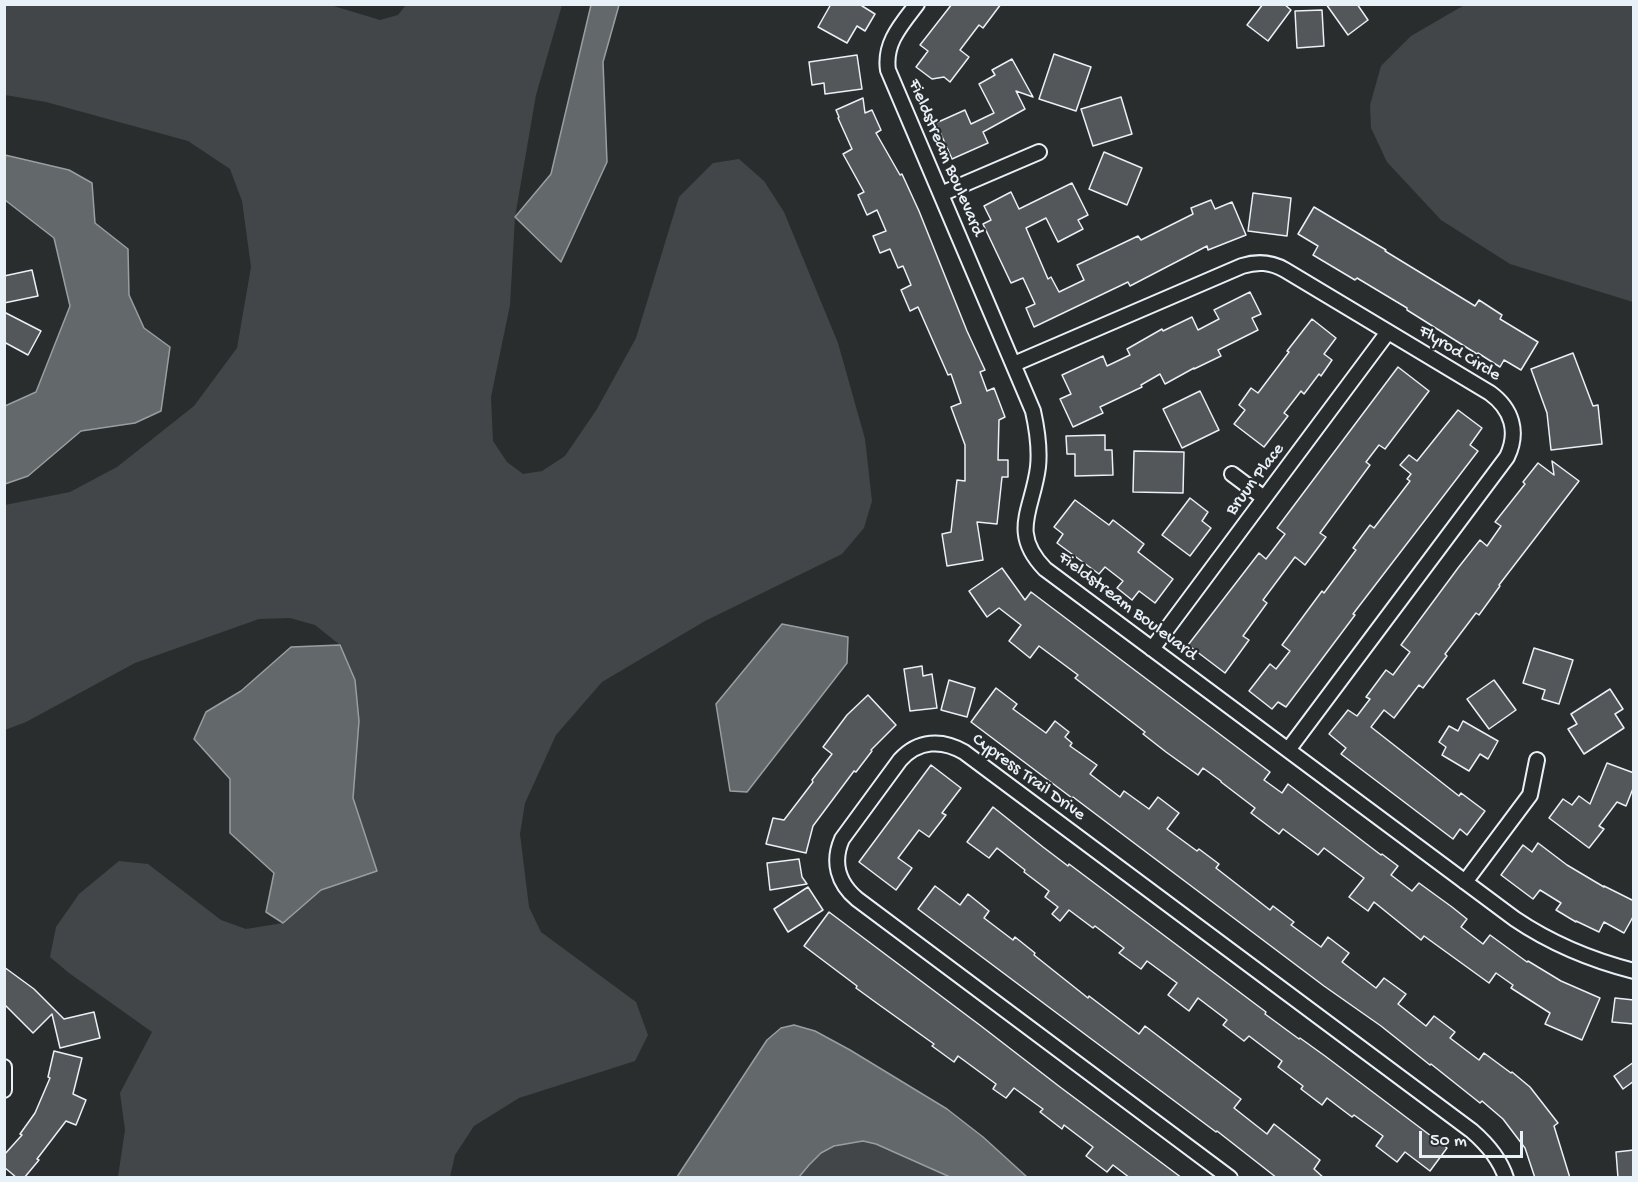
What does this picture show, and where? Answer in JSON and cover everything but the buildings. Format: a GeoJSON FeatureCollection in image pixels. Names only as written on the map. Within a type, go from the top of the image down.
{"type":"FeatureCollection","features":[{"type":"Feature","properties":{"kind":"street","name":"Fieldstream Boulevard"},"geometry":{"type":"LineString","coordinates":[[917,4],[892,39],[888,48],[887,65],[1029,400],[1037,432],[1039,458],[1026,522],[1027,541],[1036,560],[1045,569],[1515,919],[1537,934],[1590,958],[1634,971]]}},
{"type":"Feature","properties":{"kind":"street"},"geometry":{"type":"LineString","coordinates":[[941,194],[1039,152]]}},
{"type":"Feature","properties":{"kind":"street","name":"Flyrod Circle"},"geometry":{"type":"LineString","coordinates":[[1014,364],[1242,266],[1268,263],[1277,266],[1389,332],[1496,397],[1504,405],[1512,420],[1514,431],[1507,457],[1288,750]]}},
{"type":"Feature","properties":{"kind":"street","name":"Bruun Place"},"geometry":{"type":"LineString","coordinates":[[1152,649],[1389,332]]}},
{"type":"Feature","properties":{"kind":"street"},"geometry":{"type":"LineString","coordinates":[[1232,474],[1264,498]]}},
{"type":"Feature","properties":{"kind":"street","name":"Cypress Trail Drive"},"geometry":{"type":"LineString","coordinates":[[1230,1178],[848,891],[837,868],[837,852],[842,839],[908,752],[919,746],[938,743],[950,745],[964,752],[1472,1131],[1493,1152],[1506,1178]]}},
{"type":"Feature","properties":{"kind":"street"},"geometry":{"type":"LineString","coordinates":[[1465,882],[1530,795],[1537,760]]}},
{"type":"Feature","properties":{"kind":"street"},"geometry":{"type":"LineString","coordinates":[[4,1067],[4,1090]]}},
{"type":"Feature","properties":{"kind":"shaded area"},"geometry":{"type":"Polygon","coordinates":[[[327,4],[380,20],[398,15],[406,5],[562,5],[536,95],[515,217],[510,305],[491,397],[493,441],[507,462],[523,474],[542,471],[565,456],[597,409],[636,338],[679,197],[713,163],[739,159],[764,181],[784,212],[838,343],[865,439],[872,501],[864,528],[842,554],[705,621],[602,682],[556,735],[525,803],[520,834],[529,907],[541,932],[636,1002],[648,1035],[635,1061],[519,1098],[474,1126],[455,1155],[450,1177],[118,1177],[125,1130],[120,1093],[152,1032],[50,957],[56,927],[79,894],[119,861],[148,864],[221,920],[246,929],[283,923],[321,890],[377,871],[353,798],[359,721],[340,645],[315,625],[290,618],[259,619],[135,663],[26,722],[5,730],[5,505],[70,492],[117,467],[194,406],[237,348],[251,267],[242,201],[230,169],[188,141],[46,102],[5,95],[5,5],[327,4]]]}},
{"type":"Feature","properties":{"kind":"shaded area"},"geometry":{"type":"Polygon","coordinates":[[[1466,4],[1633,5],[1633,302],[1510,264],[1441,220],[1387,162],[1371,128],[1370,105],[1381,66],[1411,36],[1466,4]]]}},
{"type":"Feature","properties":{"kind":"shaded area"},"geometry":{"type":"Polygon","coordinates":[[[591,5],[619,5],[603,62],[607,162],[561,262],[515,217],[551,174],[591,5]]]}},
{"type":"Feature","properties":{"kind":"shaded area"},"geometry":{"type":"Polygon","coordinates":[[[5,155],[69,170],[92,183],[95,223],[128,249],[129,295],[144,328],[170,347],[161,411],[135,423],[81,431],[28,476],[5,484],[5,406],[36,392],[70,306],[54,238],[5,200],[5,155]]]}},
{"type":"Feature","properties":{"kind":"shaded area"},"geometry":{"type":"Polygon","coordinates":[[[782,624],[848,637],[847,663],[747,792],[730,791],[716,704],[782,624]]]}},
{"type":"Feature","properties":{"kind":"shaded area"},"geometry":{"type":"Polygon","coordinates":[[[340,645],[355,680],[359,721],[353,798],[377,871],[321,890],[283,923],[266,912],[274,873],[230,833],[230,779],[194,739],[206,712],[241,691],[291,647],[340,645]]]}},
{"type":"Feature","properties":{"kind":"shaded area"},"geometry":{"type":"Polygon","coordinates":[[[794,1025],[815,1031],[850,1050],[947,1109],[983,1137],[1027,1177],[950,1177],[876,1144],[863,1141],[834,1146],[821,1153],[799,1177],[677,1177],[767,1040],[781,1028],[794,1025]]]}},
{"type":"Feature","properties":{"kind":"shaded area"},"geometry":{"type":"Polygon","coordinates":[[[863,1141],[876,1144],[950,1177],[799,1178],[819,1155],[834,1147],[863,1141]]]}}]}
